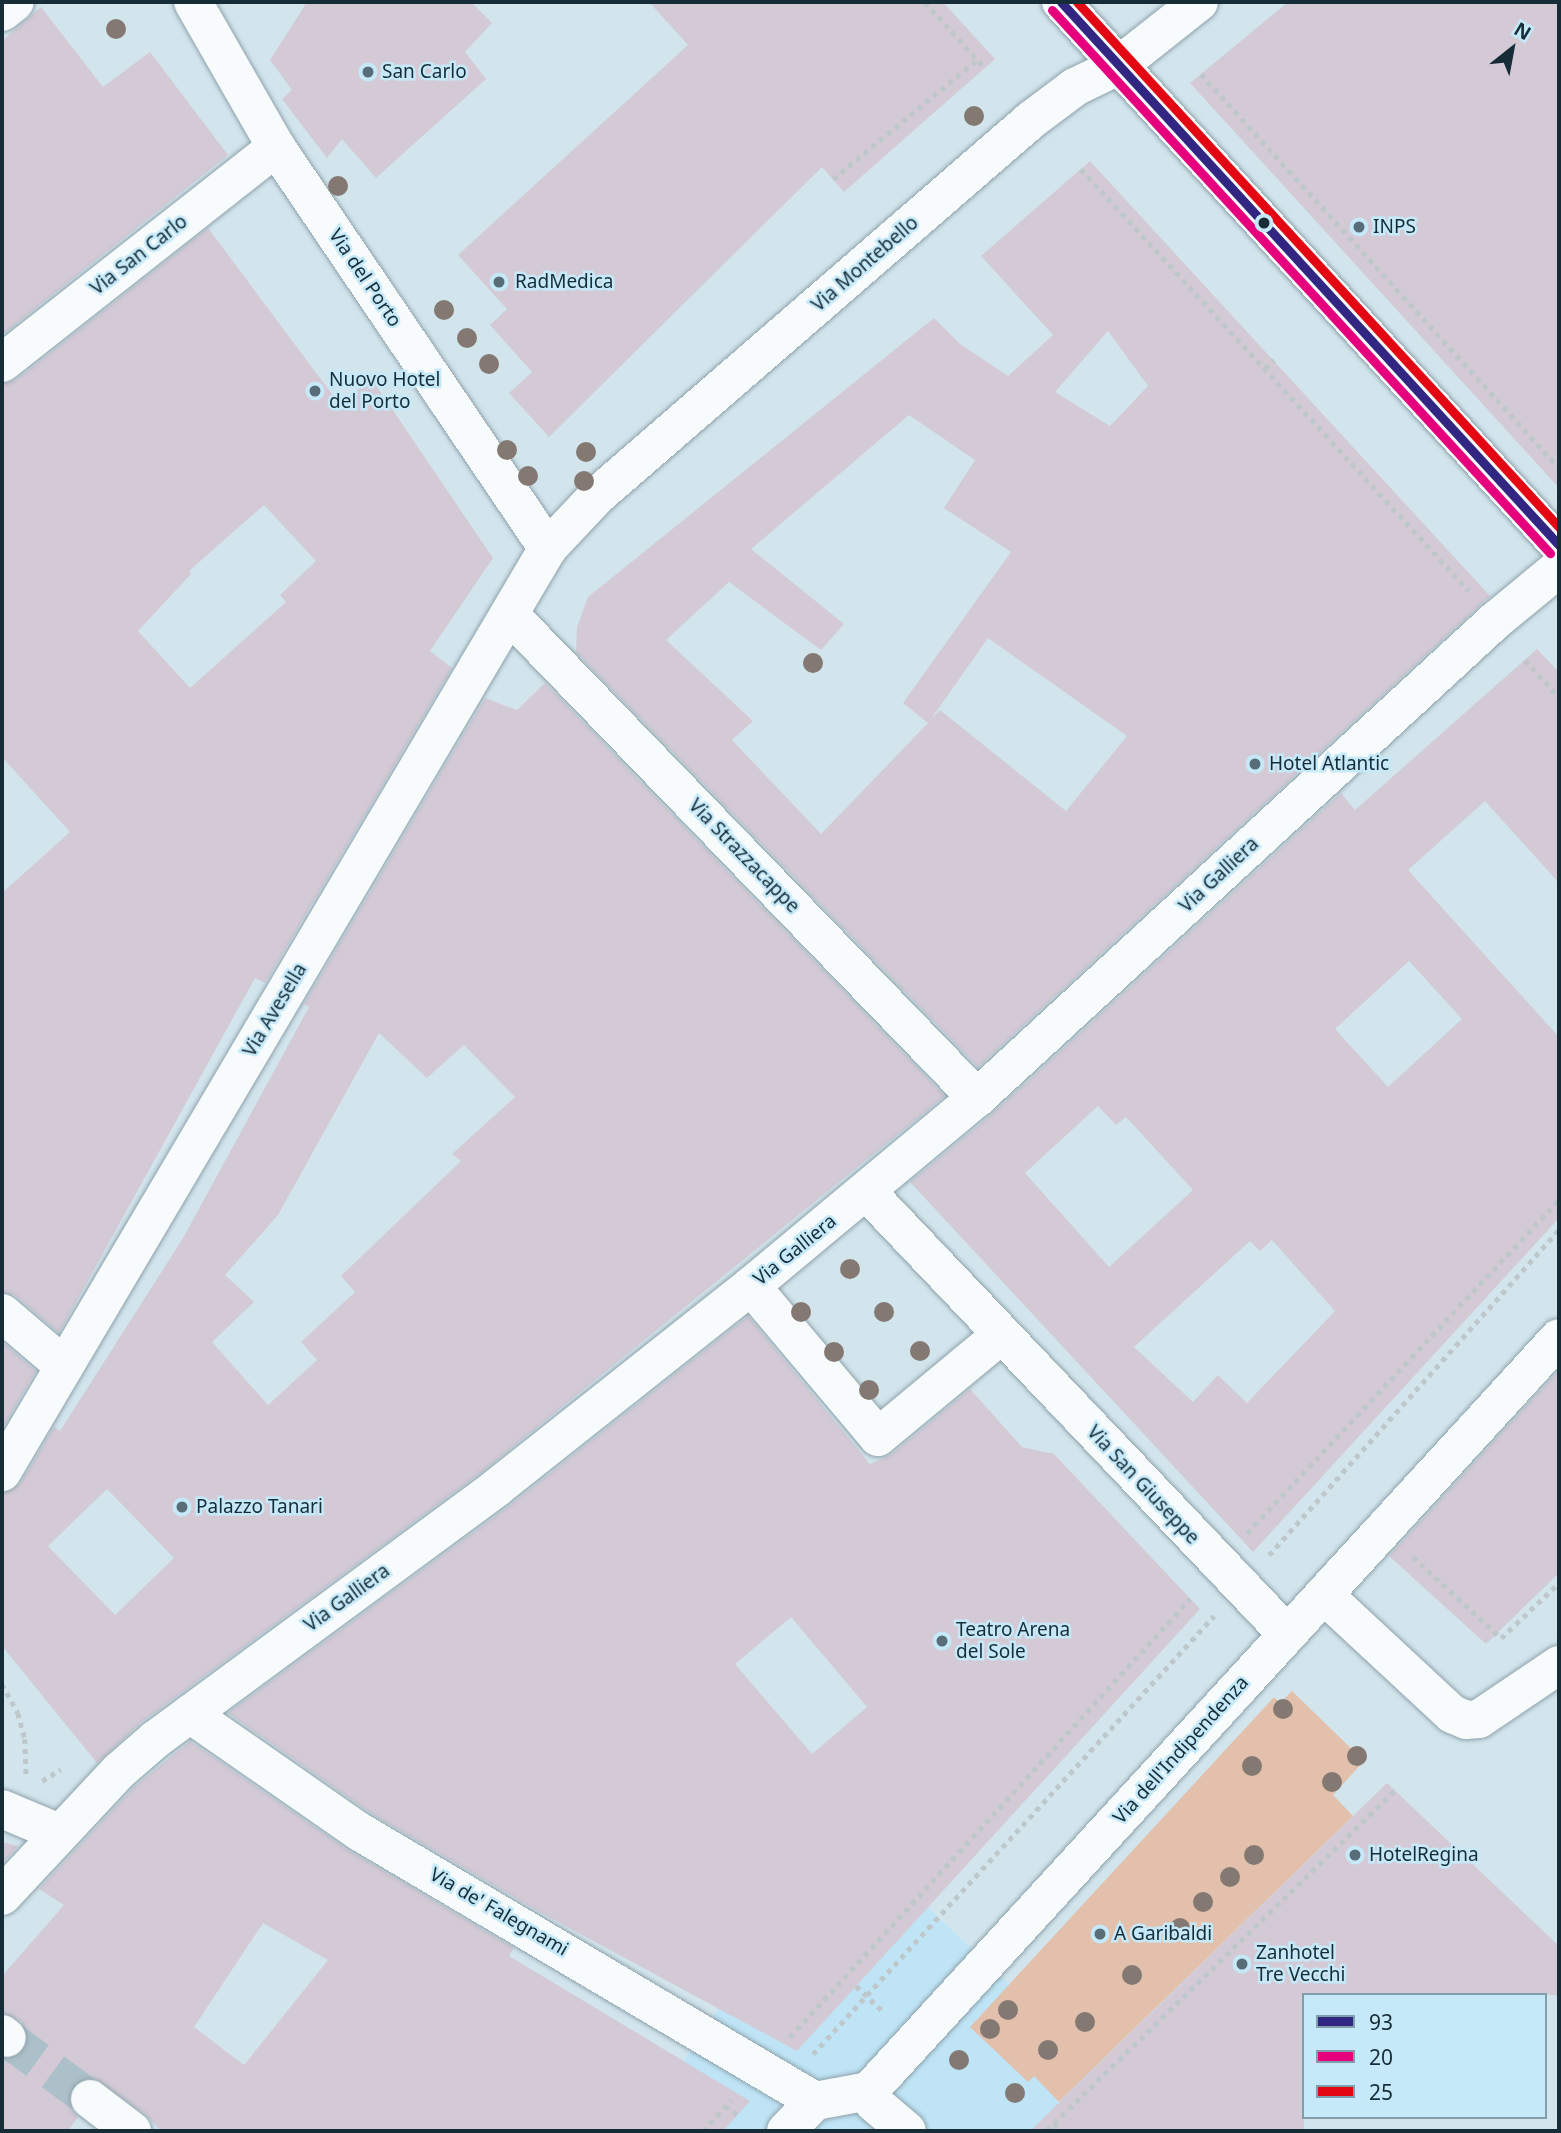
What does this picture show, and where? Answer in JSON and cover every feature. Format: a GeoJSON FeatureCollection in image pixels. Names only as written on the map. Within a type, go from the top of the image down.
{"type":"FeatureCollection","features":[{"type":"Feature","properties":{"kind":"street"},"geometry":{"type":"LineString","coordinates":[[2,12],[15,2]]}},
{"type":"Feature","properties":{"kind":"street","name":"Via del Porto"},"geometry":{"type":"LineString","coordinates":[[193,2],[276,147],[548,548]]}},
{"type":"Feature","properties":{"kind":"street"},"geometry":{"type":"LineString","coordinates":[[1061,2],[1559,545]]}},
{"type":"Feature","properties":{"kind":"street","name":"Via Montebello"},"geometry":{"type":"LineString","coordinates":[[548,548],[598,495],[1031,120],[1075,87],[1118,66],[1199,2]]}},
{"type":"Feature","properties":{"kind":"street","name":"Via San Carlo"},"geometry":{"type":"LineString","coordinates":[[2,363],[276,147]]}},
{"type":"Feature","properties":{"kind":"street","name":"Via Avesella"},"geometry":{"type":"LineString","coordinates":[[2,1472],[548,548]]}},
{"type":"Feature","properties":{"kind":"street","name":"Via Galliera"},"geometry":{"type":"LineString","coordinates":[[2,1896],[119,1771],[190,1714],[496,1488],[751,1286],[977,1098],[1496,620],[1559,568]]}},
{"type":"Feature","properties":{"kind":"street","name":"Via Strazzacappe"},"geometry":{"type":"LineString","coordinates":[[510,615],[977,1098]]}},
{"type":"Feature","properties":{"kind":"street","name":"Via San Giuseppe"},"geometry":{"type":"LineString","coordinates":[[866,1191],[1287,1634]]}},
{"type":"Feature","properties":{"kind":"street"},"geometry":{"type":"LineString","coordinates":[[751,1286],[878,1437],[1001,1335]]}},
{"type":"Feature","properties":{"kind":"street"},"geometry":{"type":"LineString","coordinates":[[2,1313],[64,1366]]}},
{"type":"Feature","properties":{"kind":"street","name":"Via dell'Indipendenza"},"geometry":{"type":"LineString","coordinates":[[869,2091],[1559,1338]]}},
{"type":"Feature","properties":{"kind":"street"},"geometry":{"type":"LineString","coordinates":[[1324,1595],[1452,1714],[1465,1720],[1479,1719],[1559,1665]]}},
{"type":"Feature","properties":{"kind":"street","name":"Via de' Falegnami"},"geometry":{"type":"LineString","coordinates":[[190,1714],[360,1832],[800,2092]]}},
{"type":"Feature","properties":{"kind":"street"},"geometry":{"type":"LineString","coordinates":[[2,1809],[59,1833]]}},
{"type":"Feature","properties":{"kind":"street"},"geometry":{"type":"LineString","coordinates":[[786,2131],[800,2092],[869,2091],[874,2103],[907,2131]]}},
{"type":"Feature","properties":{"kind":"path"},"geometry":{"type":"LineString","coordinates":[[925,2],[985,68]]}},
{"type":"Feature","properties":{"kind":"path"},"geometry":{"type":"LineString","coordinates":[[833,179],[977,60]]}},
{"type":"Feature","properties":{"kind":"path"},"geometry":{"type":"LineString","coordinates":[[1201,74],[1559,468]]}},
{"type":"Feature","properties":{"kind":"path"},"geometry":{"type":"LineString","coordinates":[[1082,169],[1473,596]]}},
{"type":"Feature","properties":{"kind":"path"},"geometry":{"type":"LineString","coordinates":[[1265,368],[1274,360]]}},
{"type":"Feature","properties":{"kind":"path"},"geometry":{"type":"LineString","coordinates":[[1525,660],[1559,697]]}},
{"type":"Feature","properties":{"kind":"path"},"geometry":{"type":"LineString","coordinates":[[1241,1539],[1559,1200]]}},
{"type":"Feature","properties":{"kind":"path"},"geometry":{"type":"LineString","coordinates":[[800,2092],[1240,1587],[1559,1229]]}},
{"type":"Feature","properties":{"kind":"path"},"geometry":{"type":"LineString","coordinates":[[1406,1551],[1501,1638],[1559,1583]]}},
{"type":"Feature","properties":{"kind":"path"},"geometry":{"type":"LineString","coordinates":[[784,2044],[1190,1599]]}},
{"type":"Feature","properties":{"kind":"path"},"geometry":{"type":"LineString","coordinates":[[2,1684],[18,1713],[25,1739],[26,1780]]}},
{"type":"Feature","properties":{"kind":"path"},"geometry":{"type":"LineString","coordinates":[[34,1786],[66,1765]]}},
{"type":"Feature","properties":{"kind":"path"},"geometry":{"type":"LineString","coordinates":[[1047,2130],[1395,1790]]}},
{"type":"Feature","properties":{"kind":"path"},"geometry":{"type":"LineString","coordinates":[[703,2131],[725,2106],[738,2115]]}},
{"type":"Feature","properties":{"kind":"path"},"geometry":{"type":"LineString","coordinates":[[1054,2123],[1062,2131]]}},
{"type":"Feature","properties":{"kind":"shaded area"},"geometry":{"type":"Polygon","coordinates":[[[1292,1691],[1364,1761],[1333,1795],[1353,1816],[1059,2102],[1034,2076],[1028,2082],[970,2027],[1274,1697],[1280,1703],[1292,1691]]]}},
{"type":"Feature","properties":{"kind":"shaded area"},"geometry":{"type":"Polygon","coordinates":[[[889,1870],[1112,2082],[1128,2119],[1140,2131],[637,2131],[742,1974],[889,1870]]]}},
{"type":"Feature","properties":{"kind":"building"},"geometry":{"type":"Polygon","coordinates":[[[307,2],[471,2],[492,23],[465,52],[486,79],[376,178],[342,139],[327,158],[282,99],[292,90],[270,60],[307,2]]]}},
{"type":"Feature","properties":{"kind":"building"},"geometry":{"type":"Polygon","coordinates":[[[649,2],[943,2],[995,59],[844,192],[822,167],[549,437],[509,393],[532,372],[490,325],[507,309],[458,255],[688,45],[649,2]]]}},
{"type":"Feature","properties":{"kind":"building"},"geometry":{"type":"Polygon","coordinates":[[[1288,2],[1559,2],[1559,488],[1190,83],[1288,2]]]}},
{"type":"Feature","properties":{"kind":"building"},"geometry":{"type":"Polygon","coordinates":[[[41,7],[103,87],[150,52],[228,155],[2,335],[2,41],[41,7]]]}},
{"type":"Feature","properties":{"kind":"building"},"geometry":{"type":"Polygon","coordinates":[[[1090,161],[1490,596],[978,1067],[576,652],[577,627],[588,597],[934,318],[960,344],[1008,376],[1053,335],[981,256],[1090,161]],[[1108,331],[1055,392],[1110,426],[1148,386],[1108,331]],[[909,415],[751,549],[844,624],[821,650],[729,582],[666,640],[753,721],[732,740],[821,834],[928,723],[903,703],[1011,552],[944,508],[975,460],[909,415]],[[988,638],[931,719],[940,710],[1066,811],[1127,736],[988,638]]]}},
{"type":"Feature","properties":{"kind":"building"},"geometry":{"type":"Polygon","coordinates":[[[208,228],[340,405],[371,378],[493,558],[430,651],[452,668],[265,983],[255,978],[59,1333],[16,1296],[2,1292],[2,893],[70,832],[2,757],[2,384],[16,380],[208,228]],[[264,505],[189,571],[191,574],[138,631],[190,688],[286,602],[280,595],[316,561],[264,505]]]}},
{"type":"Feature","properties":{"kind":"building"},"geometry":{"type":"Polygon","coordinates":[[[1537,649],[1559,672],[1559,883],[1485,801],[1408,870],[1559,1037],[1559,1218],[1253,1552],[910,1182],[992,1114],[1341,793],[1355,810],[1537,649]],[[1409,961],[1335,1029],[1388,1087],[1462,1019],[1409,961]],[[1098,1106],[1025,1173],[1109,1267],[1193,1190],[1126,1117],[1116,1125],[1098,1106]],[[1272,1240],[1260,1251],[1250,1241],[1134,1347],[1193,1402],[1218,1375],[1247,1403],[1335,1311],[1272,1240]]]}},
{"type":"Feature","properties":{"kind":"building"},"geometry":{"type":"Polygon","coordinates":[[[545,683],[945,1096],[483,1471],[143,1721],[97,1763],[2,1646],[2,1494],[20,1484],[54,1427],[60,1431],[183,1238],[309,1007],[304,1004],[485,698],[517,710],[545,683]],[[379,1033],[278,1215],[225,1275],[254,1302],[212,1342],[268,1405],[317,1360],[301,1342],[355,1292],[341,1276],[461,1161],[452,1154],[515,1097],[464,1045],[427,1078],[379,1033]],[[107,1489],[48,1546],[115,1615],[174,1558],[107,1489]]]}},
{"type":"Feature","properties":{"kind":"building"},"geometry":{"type":"Polygon","coordinates":[[[748,1316],[870,1464],[892,1454],[970,1389],[1022,1447],[1054,1454],[1200,1609],[797,2051],[536,1910],[372,1814],[228,1713],[509,1506],[748,1316]],[[791,1617],[735,1664],[812,1754],[867,1707],[791,1617]]]}},
{"type":"Feature","properties":{"kind":"building"},"geometry":{"type":"Polygon","coordinates":[[[2,1342],[36,1371],[2,1429],[2,1342]]]}},
{"type":"Feature","properties":{"kind":"building"},"geometry":{"type":"Polygon","coordinates":[[[1559,1370],[1559,1573],[1486,1644],[1389,1556],[1559,1370]]]}},
{"type":"Feature","properties":{"kind":"building"},"geometry":{"type":"Polygon","coordinates":[[[190,1741],[348,1850],[514,1948],[509,1956],[750,2101],[723,2131],[161,2131],[145,2114],[92,2077],[72,2086],[70,2107],[78,2117],[68,2131],[2,2131],[2,2059],[16,2058],[29,2041],[21,2021],[2,2013],[2,1976],[64,1905],[39,1889],[134,1787],[190,1741]],[[263,1923],[194,2027],[244,2065],[328,1960],[263,1923]]]}},
{"type":"Feature","properties":{"kind":"building"},"geometry":{"type":"Polygon","coordinates":[[[1387,1783],[1559,1946],[1559,1995],[1302,1993],[1304,2131],[1030,2131],[1387,1783]]]}},
{"type":"Feature","properties":{"kind":"building"},"geometry":{"type":"Polygon","coordinates":[[[2,1842],[18,1846],[2,1864],[2,1842]]]}},
{"type":"Feature","properties":{"kind":"tunnel"},"geometry":{"type":"LineString","coordinates":[[7,2038],[90,2099]]}},
{"type":"Feature","properties":{"kind":"transit line","name":"93"},"geometry":{"type":"LineString","coordinates":[[1061,2],[1559,545]]}},
{"type":"Feature","properties":{"kind":"transit line","name":"25"},"geometry":{"type":"LineString","coordinates":[[1077,2],[1559,527]]}},
{"type":"Feature","properties":{"kind":"transit line","name":"20"},"geometry":{"type":"LineString","coordinates":[[1052,10],[1550,553]]}},
{"type":"Feature","properties":{"kind":"place","name":"San Carlo"},"geometry":{"type":"Point","coordinates":[368,72]}},
{"type":"Feature","properties":{"kind":"place","name":"INPS"},"geometry":{"type":"Point","coordinates":[1359,227]}},
{"type":"Feature","properties":{"kind":"place","name":"RadMedica"},"geometry":{"type":"Point","coordinates":[499,282]}},
{"type":"Feature","properties":{"kind":"place","name":"Nuovo Hotel del Porto"},"geometry":{"type":"Point","coordinates":[315,391]}},
{"type":"Feature","properties":{"kind":"place","name":"Hotel Atlantic"},"geometry":{"type":"Point","coordinates":[1255,764]}},
{"type":"Feature","properties":{"kind":"place","name":"Palazzo Tanari"},"geometry":{"type":"Point","coordinates":[182,1507]}},
{"type":"Feature","properties":{"kind":"place","name":"Teatro Arena del Sole"},"geometry":{"type":"Point","coordinates":[942,1641]}},
{"type":"Feature","properties":{"kind":"place","name":"HotelRegina"},"geometry":{"type":"Point","coordinates":[1355,1855]}},
{"type":"Feature","properties":{"kind":"place","name":"A Garibaldi"},"geometry":{"type":"Point","coordinates":[1100,1934]}},
{"type":"Feature","properties":{"kind":"place","name":"Zanhotel Tre Vecchi"},"geometry":{"type":"Point","coordinates":[1242,1964]}}]}
